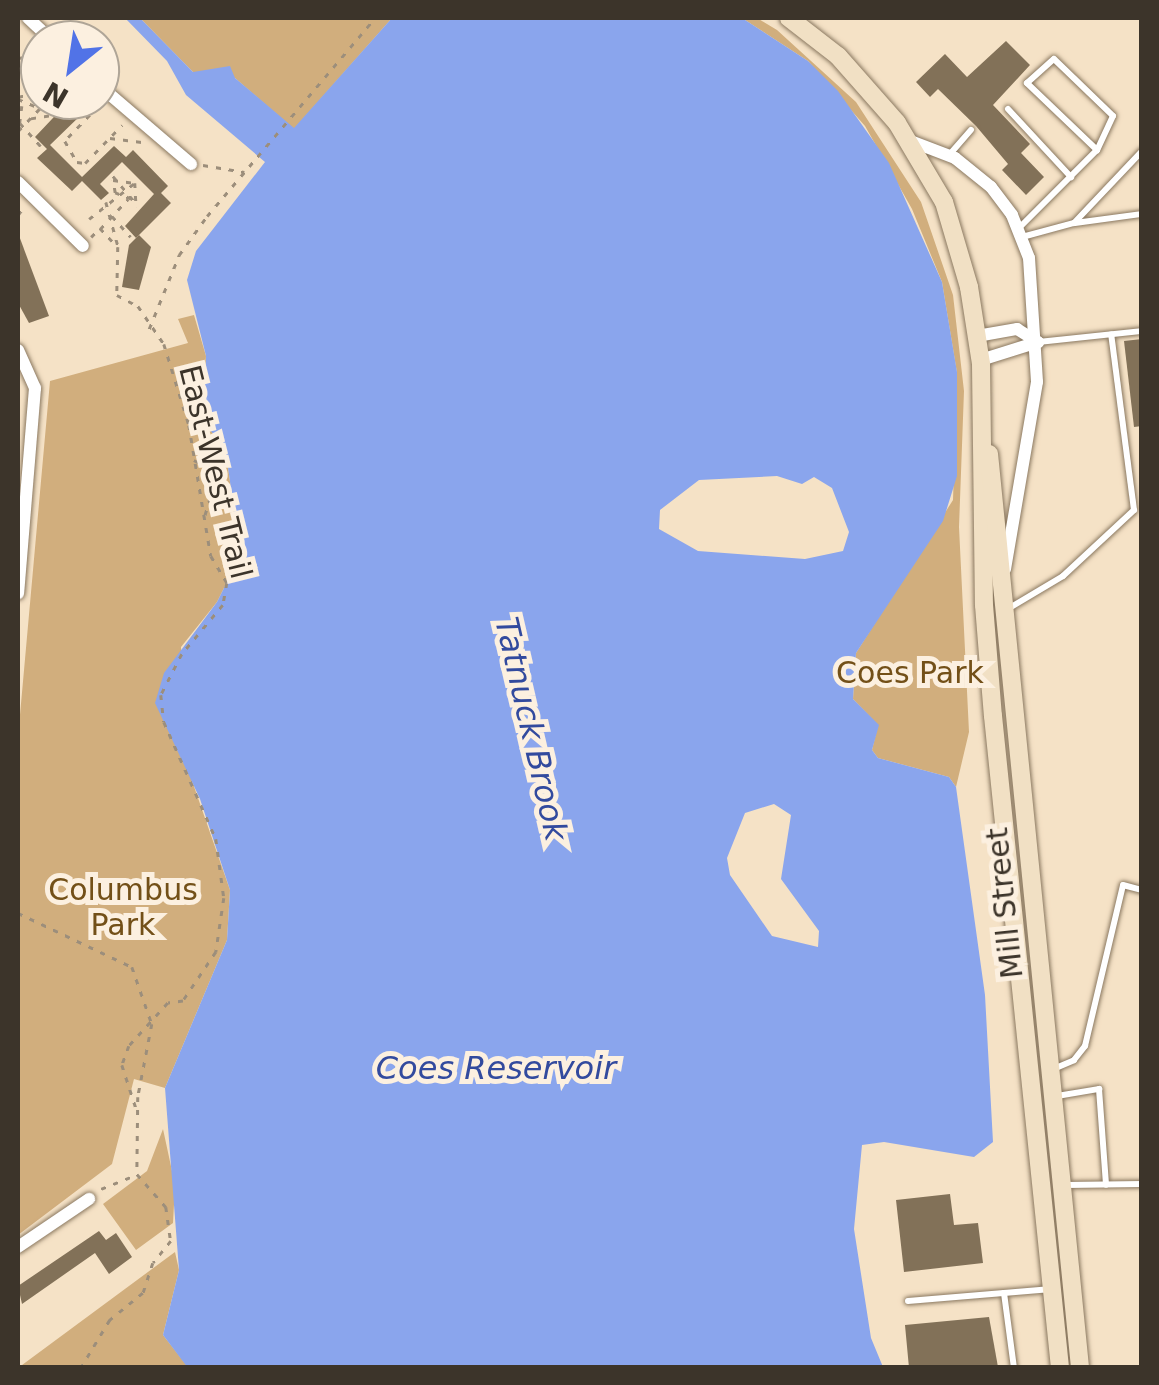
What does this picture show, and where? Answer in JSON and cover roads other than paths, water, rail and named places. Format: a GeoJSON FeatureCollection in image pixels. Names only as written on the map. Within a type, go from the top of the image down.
{"type":"FeatureCollection","features":[{"type":"Feature","properties":{"kind":"main road","name":"Mill Street"},"geometry":{"type":"LineString","coordinates":[[790,18],[868,87],[908,140],[953,230],[977,336],[1053,1097],[1060,1185],[1052,1203],[1052,1289],[1060,1368]]}},
{"type":"Feature","properties":{"kind":"main road","name":"Mill Street"},"geometry":{"type":"LineString","coordinates":[[985,434],[984,605],[1052,1203],[1080,1368]]}},
{"type":"Feature","properties":{"kind":"street"},"geometry":{"type":"LineString","coordinates":[[18,26],[27,18]]}},
{"type":"Feature","properties":{"kind":"street"},"geometry":{"type":"LineString","coordinates":[[120,103],[191,164]]}},
{"type":"Feature","properties":{"kind":"street"},"geometry":{"type":"LineString","coordinates":[[908,140],[950,155],[991,186],[1020,233],[1038,342],[1034,402],[1002,587]]}},
{"type":"Feature","properties":{"kind":"street"},"geometry":{"type":"LineString","coordinates":[[18,182],[82,246]]}},
{"type":"Feature","properties":{"kind":"street"},"geometry":{"type":"LineString","coordinates":[[977,336],[1017,329],[1038,342]]}},
{"type":"Feature","properties":{"kind":"street"},"geometry":{"type":"LineString","coordinates":[[980,360],[1038,342]]}},
{"type":"Feature","properties":{"kind":"street"},"geometry":{"type":"LineString","coordinates":[[18,350],[35,388],[18,593]]}},
{"type":"Feature","properties":{"kind":"street"},"geometry":{"type":"LineString","coordinates":[[18,1246],[89,1198]]}},
{"type":"Feature","properties":{"kind":"lane"},"geometry":{"type":"LineString","coordinates":[[1020,233],[1098,150],[1113,116],[1054,58],[1027,83],[1098,150]]}},
{"type":"Feature","properties":{"kind":"lane"},"geometry":{"type":"LineString","coordinates":[[1008,109],[1071,176]]}},
{"type":"Feature","properties":{"kind":"lane"},"geometry":{"type":"LineString","coordinates":[[950,155],[971,130]]}},
{"type":"Feature","properties":{"kind":"lane"},"geometry":{"type":"LineString","coordinates":[[1074,223],[1142,151]]}},
{"type":"Feature","properties":{"kind":"lane"},"geometry":{"type":"LineString","coordinates":[[1020,233],[1142,214]]}},
{"type":"Feature","properties":{"kind":"lane"},"geometry":{"type":"LineString","coordinates":[[1038,342],[1053,345],[1142,331]]}},
{"type":"Feature","properties":{"kind":"lane"},"geometry":{"type":"LineString","coordinates":[[1004,610],[1062,576],[1134,510],[1110,334]]}},
{"type":"Feature","properties":{"kind":"lane"},"geometry":{"type":"LineString","coordinates":[[1050,1070],[1074,1060],[1086,1046],[1123,884],[1142,890]]}},
{"type":"Feature","properties":{"kind":"lane"},"geometry":{"type":"LineString","coordinates":[[1053,1097],[1099,1089],[1106,1185]]}},
{"type":"Feature","properties":{"kind":"lane"},"geometry":{"type":"LineString","coordinates":[[1060,1185],[1142,1184]]}},
{"type":"Feature","properties":{"kind":"lane"},"geometry":{"type":"LineString","coordinates":[[908,1301],[1052,1289]]}},
{"type":"Feature","properties":{"kind":"lane"},"geometry":{"type":"LineString","coordinates":[[1004,1294],[1014,1368]]}},
{"type":"Feature","properties":{"kind":"water","name":"Coes Reservoir"},"geometry":{"type":"Polygon","coordinates":[[[125,18],[140,18],[193,72],[230,66],[235,78],[294,128],[392,18],[742,18],[808,61],[838,91],[889,163],[942,282],[957,372],[957,476],[943,521],[856,653],[853,699],[879,725],[872,750],[878,758],[949,777],[956,787],[985,995],[993,1142],[974,1157],[884,1142],[862,1145],[854,1229],[871,1338],[883,1367],[188,1368],[163,1335],[179,1270],[165,1088],[227,940],[230,890],[200,799],[155,703],[164,673],[217,602],[234,568],[238,539],[225,446],[204,424],[206,356],[187,280],[196,251],[265,162],[186,95],[167,61],[125,18]],[[777,476],[699,480],[660,510],[659,529],[698,551],[805,559],[843,551],[849,532],[832,488],[814,477],[802,484],[777,476]],[[774,804],[745,813],[727,858],[730,875],[772,936],[818,947],[819,931],[781,879],[791,815],[774,804]]]}},
{"type":"Feature","properties":{"kind":"park label","name":"Coes Park"},"geometry":{"type":"Point","coordinates":[910,673]}},
{"type":"Feature","properties":{"kind":"park label","name":"Columbus Park"},"geometry":{"type":"Point","coordinates":[123,907]}},
{"type":"Feature","properties":{"kind":"water label","name":"Tatnuck Brook"},"geometry":{"type":"Point","coordinates":[531,729]}}]}
